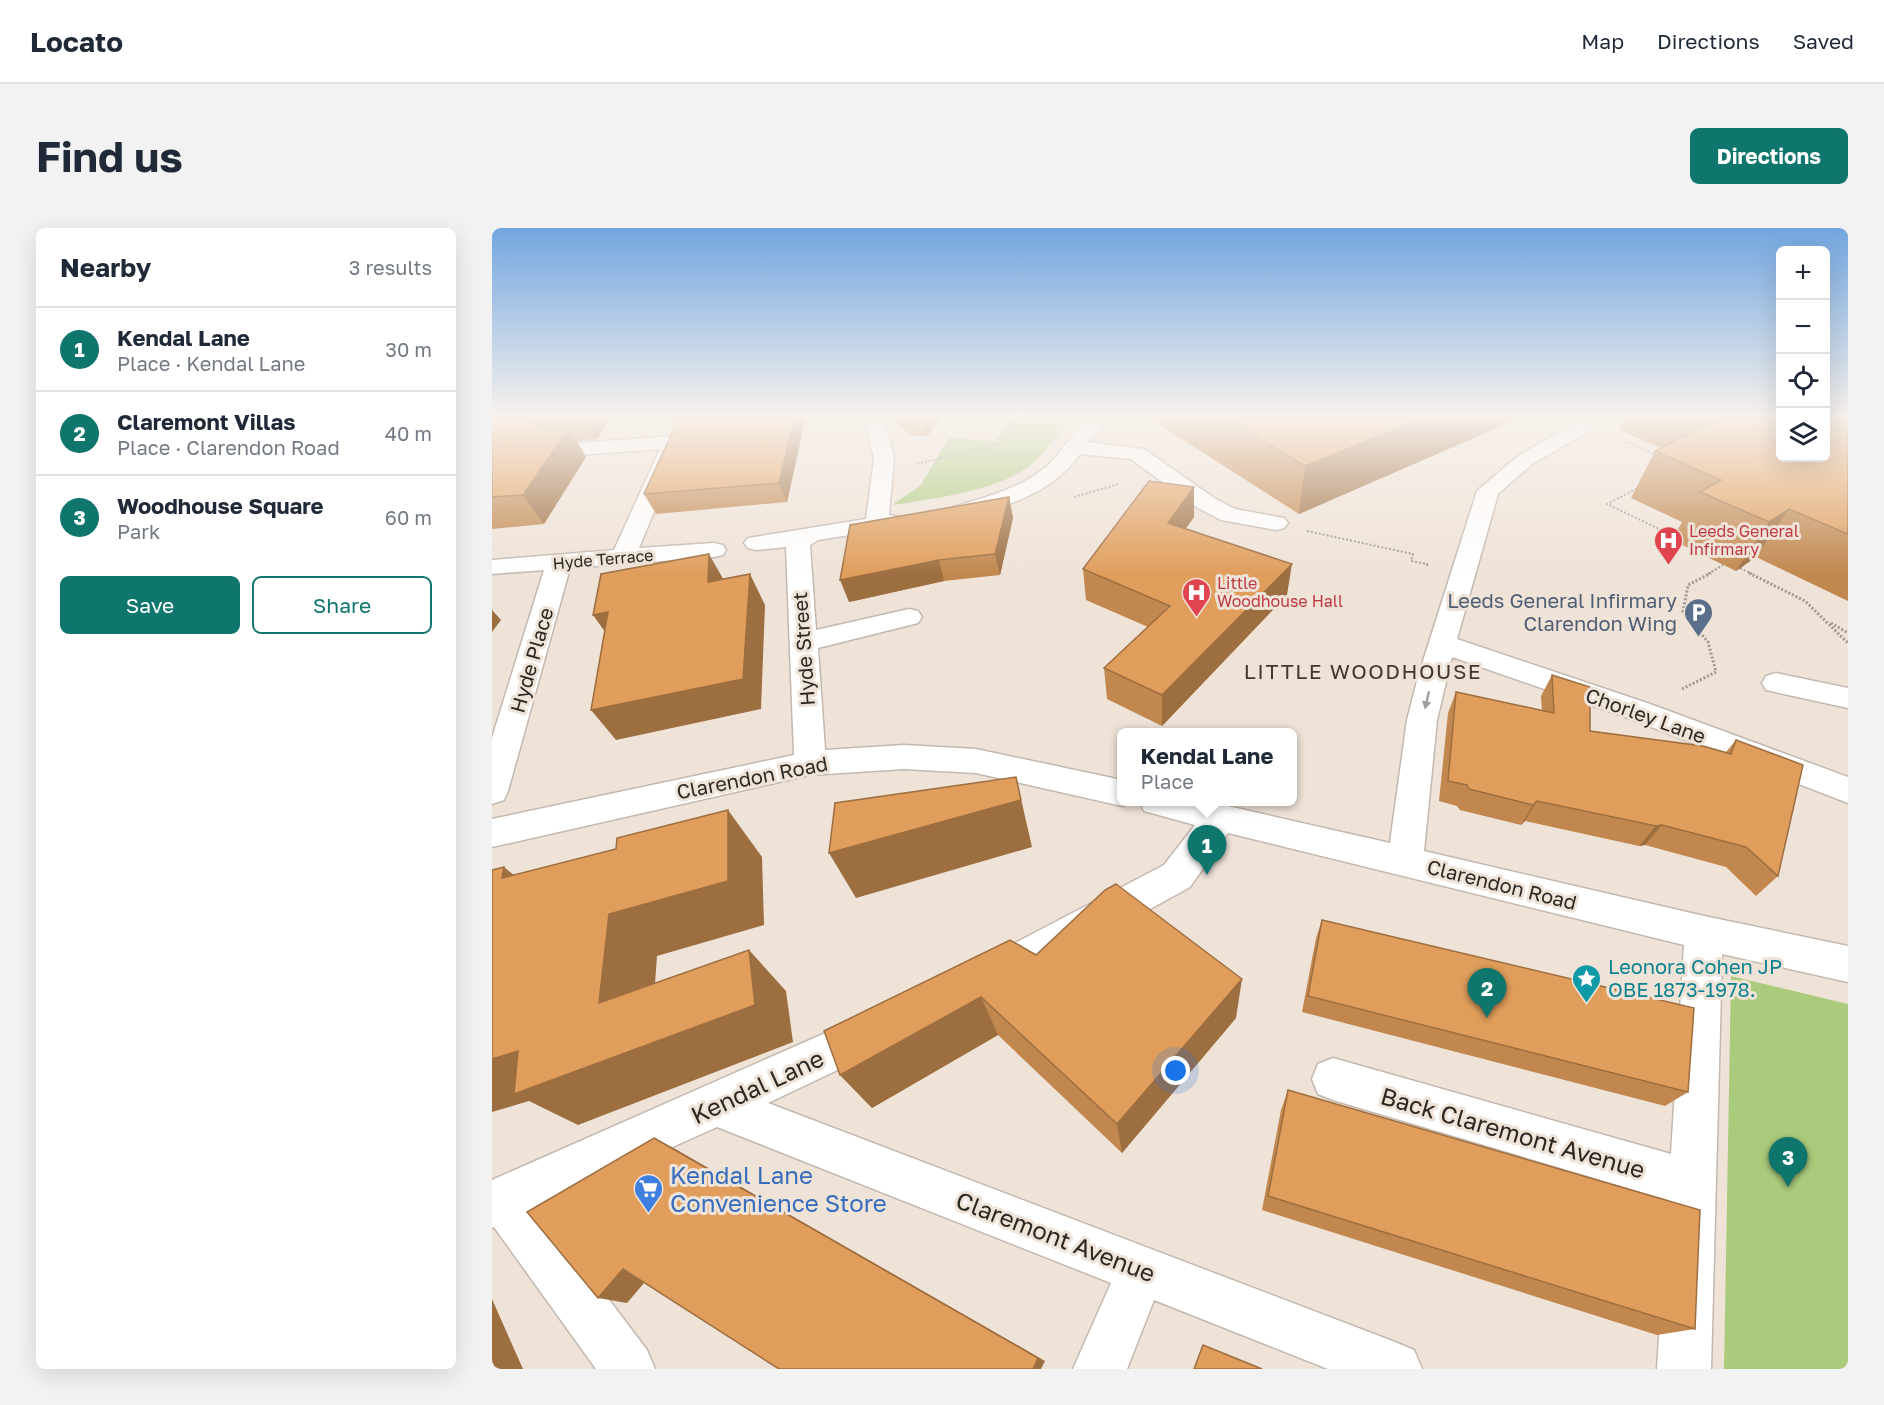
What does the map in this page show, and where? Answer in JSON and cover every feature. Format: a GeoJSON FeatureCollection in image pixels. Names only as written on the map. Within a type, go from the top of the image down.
{"type":"FeatureCollection","features":[{"type":"Feature","properties":{"kind":"street"},"geometry":{"type":"LineString","coordinates":[[623,557],[661,469]]}},
{"type":"Feature","properties":{"kind":"street"},"geometry":{"type":"LineString","coordinates":[[877,524],[883,469]]}},
{"type":"Feature","properties":{"kind":"street"},"geometry":{"type":"LineString","coordinates":[[936,516],[960,512],[1001,500],[1031,486],[1054,469]]}},
{"type":"Feature","properties":{"kind":"street"},"geometry":{"type":"LineString","coordinates":[[1160,469],[1206,503],[1229,515],[1276,524]]}},
{"type":"Feature","properties":{"kind":"street"},"geometry":{"type":"LineString","coordinates":[[1405,861],[1422,720],[1432,677],[1488,491],[1514,469]]}},
{"type":"Feature","properties":{"kind":"street"},"geometry":{"type":"LineString","coordinates":[[1031,486],[1052,504]]}},
{"type":"Feature","properties":{"kind":"street"},"geometry":{"type":"LineString","coordinates":[[756,543],[804,538],[812,534],[913,519]]}},
{"type":"Feature","properties":{"kind":"street","name":"Hyde Street"},"geometry":{"type":"LineString","coordinates":[[804,538],[798,544],[798,585],[805,642],[810,763]]}},
{"type":"Feature","properties":{"kind":"street","name":"Hyde Terrace"},"geometry":{"type":"LineString","coordinates":[[492,567],[714,550]]}},
{"type":"Feature","properties":{"kind":"street","name":"Hyde Place"},"geometry":{"type":"LineString","coordinates":[[492,791],[560,562]]}},
{"type":"Feature","properties":{"kind":"street"},"geometry":{"type":"LineString","coordinates":[[805,642],[909,617]]}},
{"type":"Feature","properties":{"kind":"street","name":"Chorley Lane"},"geometry":{"type":"LineString","coordinates":[[1443,644],[1639,711],[1848,790]]}},
{"type":"Feature","properties":{"kind":"street"},"geometry":{"type":"LineString","coordinates":[[1776,683],[1848,698]]}},
{"type":"Feature","properties":{"kind":"street","name":"Clarendon Road"},"geometry":{"type":"LineString","coordinates":[[492,833],[810,763],[904,757],[976,761],[1117,792]]}},
{"type":"Feature","properties":{"kind":"street","name":"Clarendon Road"},"geometry":{"type":"LineString","coordinates":[[1176,806],[1704,933],[1848,964]]}},
{"type":"Feature","properties":{"kind":"street"},"geometry":{"type":"LineString","coordinates":[[960,992],[1177,876],[1220,817]]}},
{"type":"Feature","properties":{"kind":"street"},"geometry":{"type":"LineString","coordinates":[[1684,1369],[1704,933]]}},
{"type":"Feature","properties":{"kind":"street","name":"Kendal Lane"},"geometry":{"type":"LineString","coordinates":[[497,1202],[907,1017]]}},
{"type":"Feature","properties":{"kind":"street","name":"Back Claremont Avenue"},"geometry":{"type":"LineString","coordinates":[[1333,1079],[1693,1184]]}},
{"type":"Feature","properties":{"kind":"street","name":"Claremont Avenue"},"geometry":{"type":"LineString","coordinates":[[716,1105],[1142,1269],[1374,1365]]}},
{"type":"Feature","properties":{"kind":"street"},"geometry":{"type":"LineString","coordinates":[[497,1202],[628,1369]]}},
{"type":"Feature","properties":{"kind":"street"},"geometry":{"type":"LineString","coordinates":[[1100,1369],[1142,1269]]}},
{"type":"Feature","properties":{"kind":"path"},"geometry":{"type":"LineString","coordinates":[[882,473],[898,469]]}},
{"type":"Feature","properties":{"kind":"path"},"geometry":{"type":"LineString","coordinates":[[1052,504],[1163,471]]}},
{"type":"Feature","properties":{"kind":"path"},"geometry":{"type":"LineString","coordinates":[[1648,482],[1608,504],[1676,537]]}},
{"type":"Feature","properties":{"kind":"path"},"geometry":{"type":"LineString","coordinates":[[1276,524],[1413,554],[1411,561],[1427,564],[1425,575]]}},
{"type":"Feature","properties":{"kind":"path"},"geometry":{"type":"LineString","coordinates":[[1716,672],[1708,642],[1683,612],[1688,585],[1723,565]]}},
{"type":"Feature","properties":{"kind":"path"},"geometry":{"type":"LineString","coordinates":[[1740,568],[1805,600],[1848,643]]}},
{"type":"Feature","properties":{"kind":"path"},"geometry":{"type":"LineString","coordinates":[[1825,620],[1848,633]]}},
{"type":"Feature","properties":{"kind":"green space"},"geometry":{"type":"Polygon","coordinates":[[[930,469],[1025,469],[997,483],[962,493],[892,505],[920,486],[930,469]]]}},
{"type":"Feature","properties":{"kind":"green space"},"geometry":{"type":"Polygon","coordinates":[[[1731,976],[1848,1004],[1848,1369],[1724,1369],[1731,976]]]}},
{"type":"Feature","properties":{"kind":"building"},"geometry":{"type":"Polygon","coordinates":[[[492,469],[541,469],[523,495],[492,497],[492,469]]]}},
{"type":"Feature","properties":{"kind":"building"},"geometry":{"type":"Polygon","coordinates":[[[655,469],[782,469],[779,483],[644,494],[655,469]]]}},
{"type":"Feature","properties":{"kind":"building"},"geometry":{"type":"Polygon","coordinates":[[[1697,469],[1848,469],[1848,534],[1789,509],[1769,522],[1700,492],[1721,480],[1697,469]]]}},
{"type":"Feature","properties":{"kind":"building"},"geometry":{"type":"Polygon","coordinates":[[[1149,481],[1194,487],[1168,523],[1292,564],[1162,695],[1104,668],[1170,606],[1083,569],[1149,481]]]}},
{"type":"Feature","properties":{"kind":"building"},"geometry":{"type":"Polygon","coordinates":[[[1009,497],[995,554],[939,560],[840,580],[850,525],[1009,497]]]}},
{"type":"Feature","properties":{"kind":"building"},"geometry":{"type":"Polygon","coordinates":[[[709,554],[708,582],[750,574],[743,679],[591,710],[608,612],[593,615],[601,574],[709,554]]]}},
{"type":"Feature","properties":{"kind":"building"},"geometry":{"type":"Polygon","coordinates":[[[1552,675],[1590,687],[1590,731],[1703,746],[1731,754],[1736,740],[1803,765],[1778,876],[1746,847],[1662,825],[1656,826],[1537,801],[1533,805],[1469,789],[1467,785],[1448,781],[1456,692],[1554,713],[1552,675]]]}},
{"type":"Feature","properties":{"kind":"building"},"geometry":{"type":"Polygon","coordinates":[[[1016,777],[1021,800],[829,853],[835,803],[1016,777]]]}},
{"type":"Feature","properties":{"kind":"building"},"geometry":{"type":"Polygon","coordinates":[[[728,810],[728,881],[609,914],[599,1003],[749,950],[755,1005],[514,1094],[518,1051],[492,1059],[492,870],[504,867],[502,878],[616,849],[617,838],[728,810]]]}},
{"type":"Feature","properties":{"kind":"building"},"geometry":{"type":"Polygon","coordinates":[[[1116,884],[1242,979],[1117,1124],[981,997],[840,1075],[824,1031],[1010,940],[1036,955],[1105,890],[1116,884]]]}},
{"type":"Feature","properties":{"kind":"building"},"geometry":{"type":"Polygon","coordinates":[[[1322,920],[1694,1008],[1688,1092],[1308,996],[1322,920]]]}},
{"type":"Feature","properties":{"kind":"building"},"geometry":{"type":"Polygon","coordinates":[[[1288,1090],[1700,1210],[1695,1329],[1268,1196],[1288,1090]]]}},
{"type":"Feature","properties":{"kind":"building"},"geometry":{"type":"Polygon","coordinates":[[[654,1138],[1038,1358],[1033,1369],[779,1369],[623,1269],[598,1298],[527,1212],[654,1138]]]}},
{"type":"Feature","properties":{"kind":"building"},"geometry":{"type":"Polygon","coordinates":[[[1203,1345],[1262,1369],[1194,1369],[1203,1345]]]}},
{"type":"Feature","properties":{"kind":"place","name":"Leeds General Infirmary"},"geometry":{"type":"Point","coordinates":[1668,566]}},
{"type":"Feature","properties":{"kind":"place","name":"Little Woodhouse Hall"},"geometry":{"type":"Point","coordinates":[1196,618]}},
{"type":"Feature","properties":{"kind":"place","name":"Leeds General Infirmary Clarendon Wing"},"geometry":{"type":"Point","coordinates":[1698,638]}},
{"type":"Feature","properties":{"kind":"place","name":"Kendal Lane"},"geometry":{"type":"Point","coordinates":[1207,875]}},
{"type":"Feature","properties":{"kind":"place","name":"Leonora Cohen JP OBE 1873-1978."},"geometry":{"type":"Point","coordinates":[1587,1004]}},
{"type":"Feature","properties":{"kind":"place","name":"Claremont Villas"},"geometry":{"type":"Point","coordinates":[1487,1018]}},
{"type":"Feature","properties":{"kind":"place","name":"Woodhouse Square"},"geometry":{"type":"Point","coordinates":[1788,1187]}},
{"type":"Feature","properties":{"kind":"place","name":"Kendal Lane Convenience Store"},"geometry":{"type":"Point","coordinates":[649,1214]}},
{"type":"Feature","properties":{"kind":"district","name":"LITTLE WOODHOUSE"},"geometry":{"type":"Point","coordinates":[1363,671]}}]}
